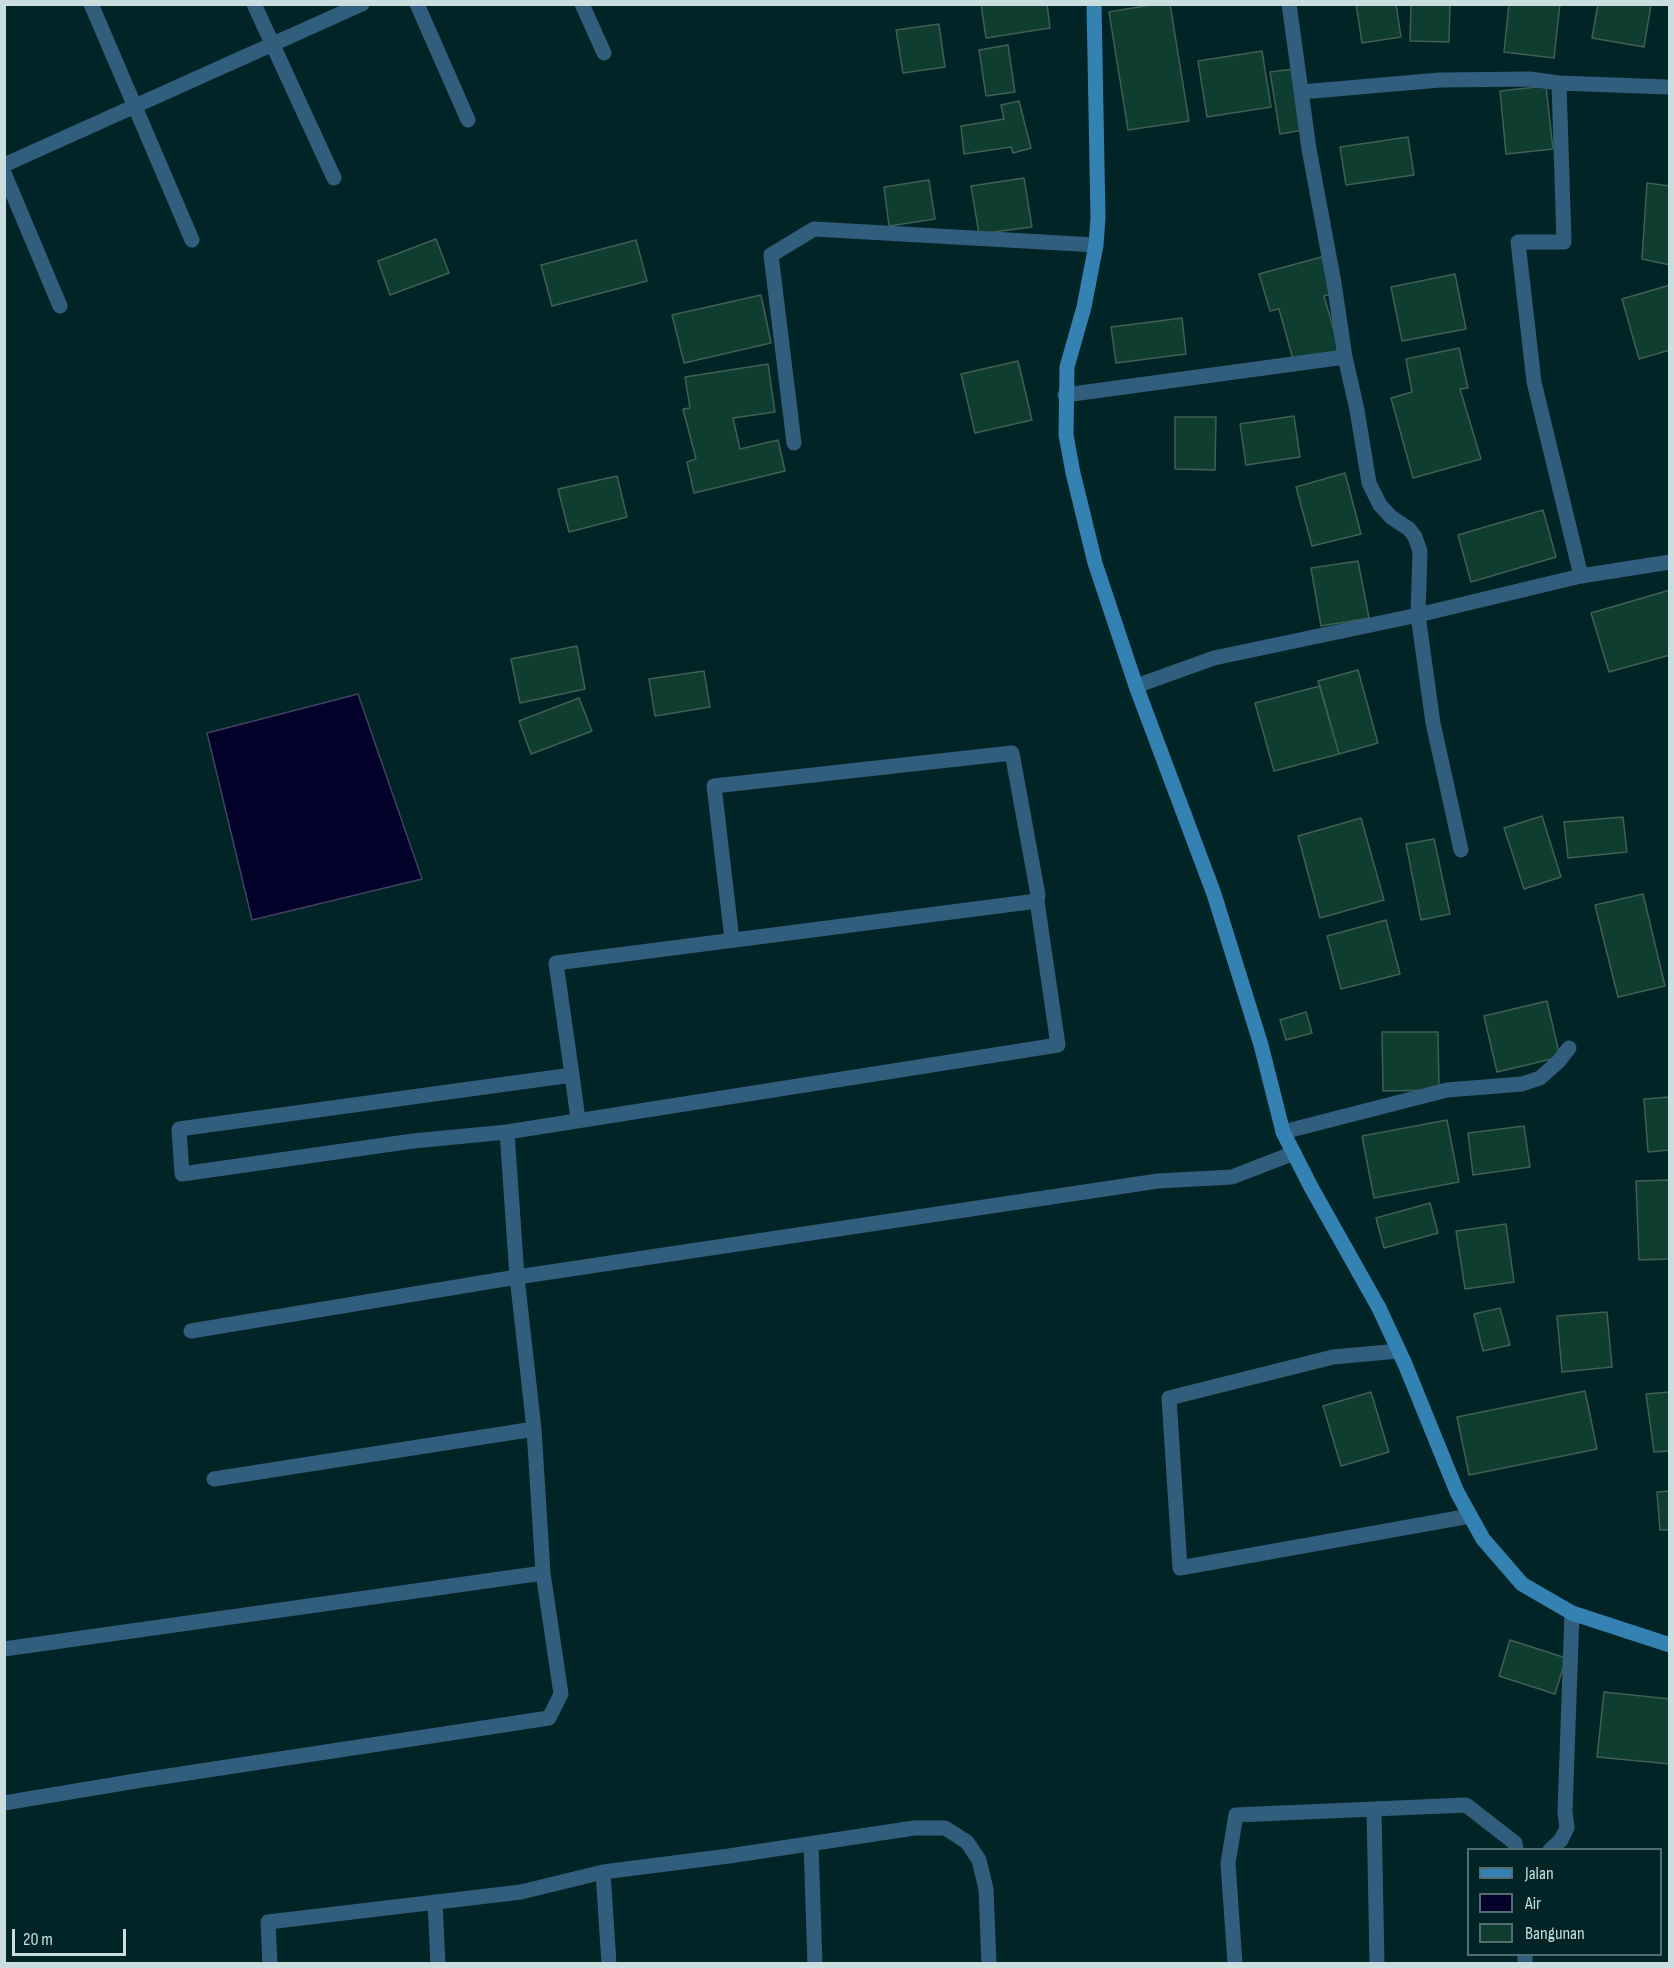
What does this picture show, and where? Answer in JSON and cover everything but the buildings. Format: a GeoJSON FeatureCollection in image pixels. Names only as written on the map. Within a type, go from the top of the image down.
{"type":"FeatureCollection","features":[{"type":"Feature","properties":{"kind":"street"},"geometry":{"type":"LineString","coordinates":[[91,4],[192,240]]}},
{"type":"Feature","properties":{"kind":"street"},"geometry":{"type":"LineString","coordinates":[[254,4],[334,178]]}},
{"type":"Feature","properties":{"kind":"street"},"geometry":{"type":"LineString","coordinates":[[4,165],[362,4]]}},
{"type":"Feature","properties":{"kind":"street"},"geometry":{"type":"LineString","coordinates":[[417,4],[468,120]]}},
{"type":"Feature","properties":{"kind":"street"},"geometry":{"type":"LineString","coordinates":[[582,4],[604,53]]}},
{"type":"Feature","properties":{"kind":"street"},"geometry":{"type":"LineString","coordinates":[[1094,4],[1098,218],[1096,245],[1084,307],[1067,367],[1066,435],[1072,474],[1095,563],[1136,686],[1214,894],[1261,1045],[1283,1132],[1379,1308],[1457,1492],[1483,1539],[1522,1584],[1572,1613],[1670,1645]]}},
{"type":"Feature","properties":{"kind":"street"},"geometry":{"type":"LineString","coordinates":[[1289,4],[1301,92],[1345,357],[1357,410],[1369,483],[1380,505],[1391,517],[1409,529],[1420,551],[1419,615],[1433,723],[1461,850]]}},
{"type":"Feature","properties":{"kind":"street"},"geometry":{"type":"LineString","coordinates":[[1301,92],[1440,80],[1530,79],[1559,83],[1667,87]]}},
{"type":"Feature","properties":{"kind":"street"},"geometry":{"type":"LineString","coordinates":[[1559,83],[1564,242],[1518,242],[1534,382],[1581,576]]}},
{"type":"Feature","properties":{"kind":"street"},"geometry":{"type":"LineString","coordinates":[[4,173],[60,306]]}},
{"type":"Feature","properties":{"kind":"street"},"geometry":{"type":"LineString","coordinates":[[794,443],[771,255],[814,229],[1096,245]]}},
{"type":"Feature","properties":{"kind":"street"},"geometry":{"type":"LineString","coordinates":[[1065,395],[1345,357]]}},
{"type":"Feature","properties":{"kind":"street"},"geometry":{"type":"LineString","coordinates":[[1136,686],[1214,658],[1419,615],[1581,576],[1670,562]]}},
{"type":"Feature","properties":{"kind":"street"},"geometry":{"type":"LineString","coordinates":[[572,1075],[179,1129],[182,1174],[413,1141],[507,1132],[1058,1045],[1037,901],[1038,894],[1011,753],[714,786],[732,940]]}},
{"type":"Feature","properties":{"kind":"street"},"geometry":{"type":"LineString","coordinates":[[578,1119],[556,963],[1037,901]]}},
{"type":"Feature","properties":{"kind":"street"},"geometry":{"type":"LineString","coordinates":[[1283,1132],[1447,1090],[1522,1084],[1540,1078],[1559,1061],[1569,1047]]}},
{"type":"Feature","properties":{"kind":"street"},"geometry":{"type":"LineString","coordinates":[[4,1803],[549,1718],[561,1694],[543,1573],[534,1429],[517,1277],[507,1132]]}},
{"type":"Feature","properties":{"kind":"street"},"geometry":{"type":"LineString","coordinates":[[191,1331],[517,1277],[1158,1181],[1232,1177],[1294,1153]]}},
{"type":"Feature","properties":{"kind":"street"},"geometry":{"type":"LineString","coordinates":[[1399,1351],[1333,1357],[1169,1398],[1180,1568],[1470,1516]]}},
{"type":"Feature","properties":{"kind":"street"},"geometry":{"type":"LineString","coordinates":[[214,1479],[534,1429]]}},
{"type":"Feature","properties":{"kind":"street"},"geometry":{"type":"LineString","coordinates":[[4,1649],[543,1573]]}},
{"type":"Feature","properties":{"kind":"street"},"geometry":{"type":"LineString","coordinates":[[1552,1848],[1562,1840],[1567,1828],[1565,1812],[1572,1613]]}},
{"type":"Feature","properties":{"kind":"street"},"geometry":{"type":"LineString","coordinates":[[1236,1964],[1228,1863],[1236,1815],[1466,1805],[1515,1843],[1516,1848]]}},
{"type":"Feature","properties":{"kind":"street"},"geometry":{"type":"LineString","coordinates":[[1374,1809],[1377,1964]]}},
{"type":"Feature","properties":{"kind":"street"},"geometry":{"type":"LineString","coordinates":[[270,1964],[268,1922],[521,1892],[603,1872],[914,1828],[945,1828],[968,1842],[979,1860],[986,1889],[989,1964]]}},
{"type":"Feature","properties":{"kind":"street"},"geometry":{"type":"LineString","coordinates":[[811,1844],[816,1964]]}},
{"type":"Feature","properties":{"kind":"street"},"geometry":{"type":"LineString","coordinates":[[603,1872],[609,1964]]}},
{"type":"Feature","properties":{"kind":"street"},"geometry":{"type":"LineString","coordinates":[[435,1902],[438,1964]]}},
{"type":"Feature","properties":{"kind":"water"},"geometry":{"type":"Polygon","coordinates":[[[358,694],[422,879],[252,920],[207,733],[358,694]]]}}]}
